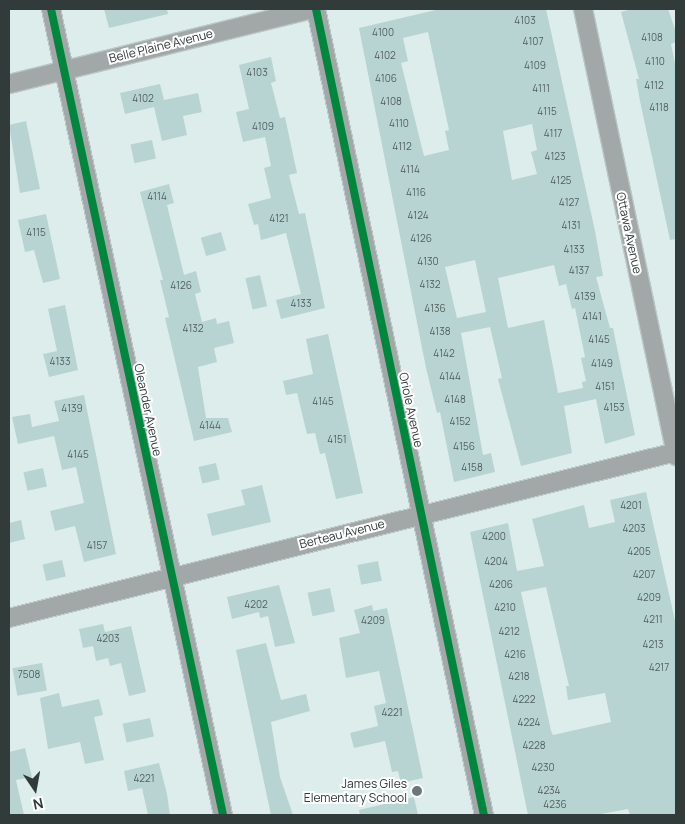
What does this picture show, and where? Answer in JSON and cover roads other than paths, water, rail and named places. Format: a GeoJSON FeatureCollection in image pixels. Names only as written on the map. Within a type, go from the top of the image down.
{"type":"FeatureCollection","features":[{"type":"Feature","properties":{"kind":"street","name":"Oleander Avenue"},"geometry":{"type":"LineString","coordinates":[[51,9],[222,815]]}},
{"type":"Feature","properties":{"kind":"street","name":"Belle Plaine Avenue"},"geometry":{"type":"LineString","coordinates":[[9,84],[314,9]]}},
{"type":"Feature","properties":{"kind":"street","name":"Oriole Avenue"},"geometry":{"type":"LineString","coordinates":[[314,9],[484,815]]}},
{"type":"Feature","properties":{"kind":"street","name":"Ottawa Avenue"},"geometry":{"type":"LineString","coordinates":[[583,9],[676,454]]}},
{"type":"Feature","properties":{"kind":"street","name":"Berteau Avenue"},"geometry":{"type":"LineString","coordinates":[[9,618],[421,515],[676,454]]}},
{"type":"Feature","properties":{"kind":"place","name":"James Giles Elementary School"},"geometry":{"type":"Point","coordinates":[417,791]}}]}
